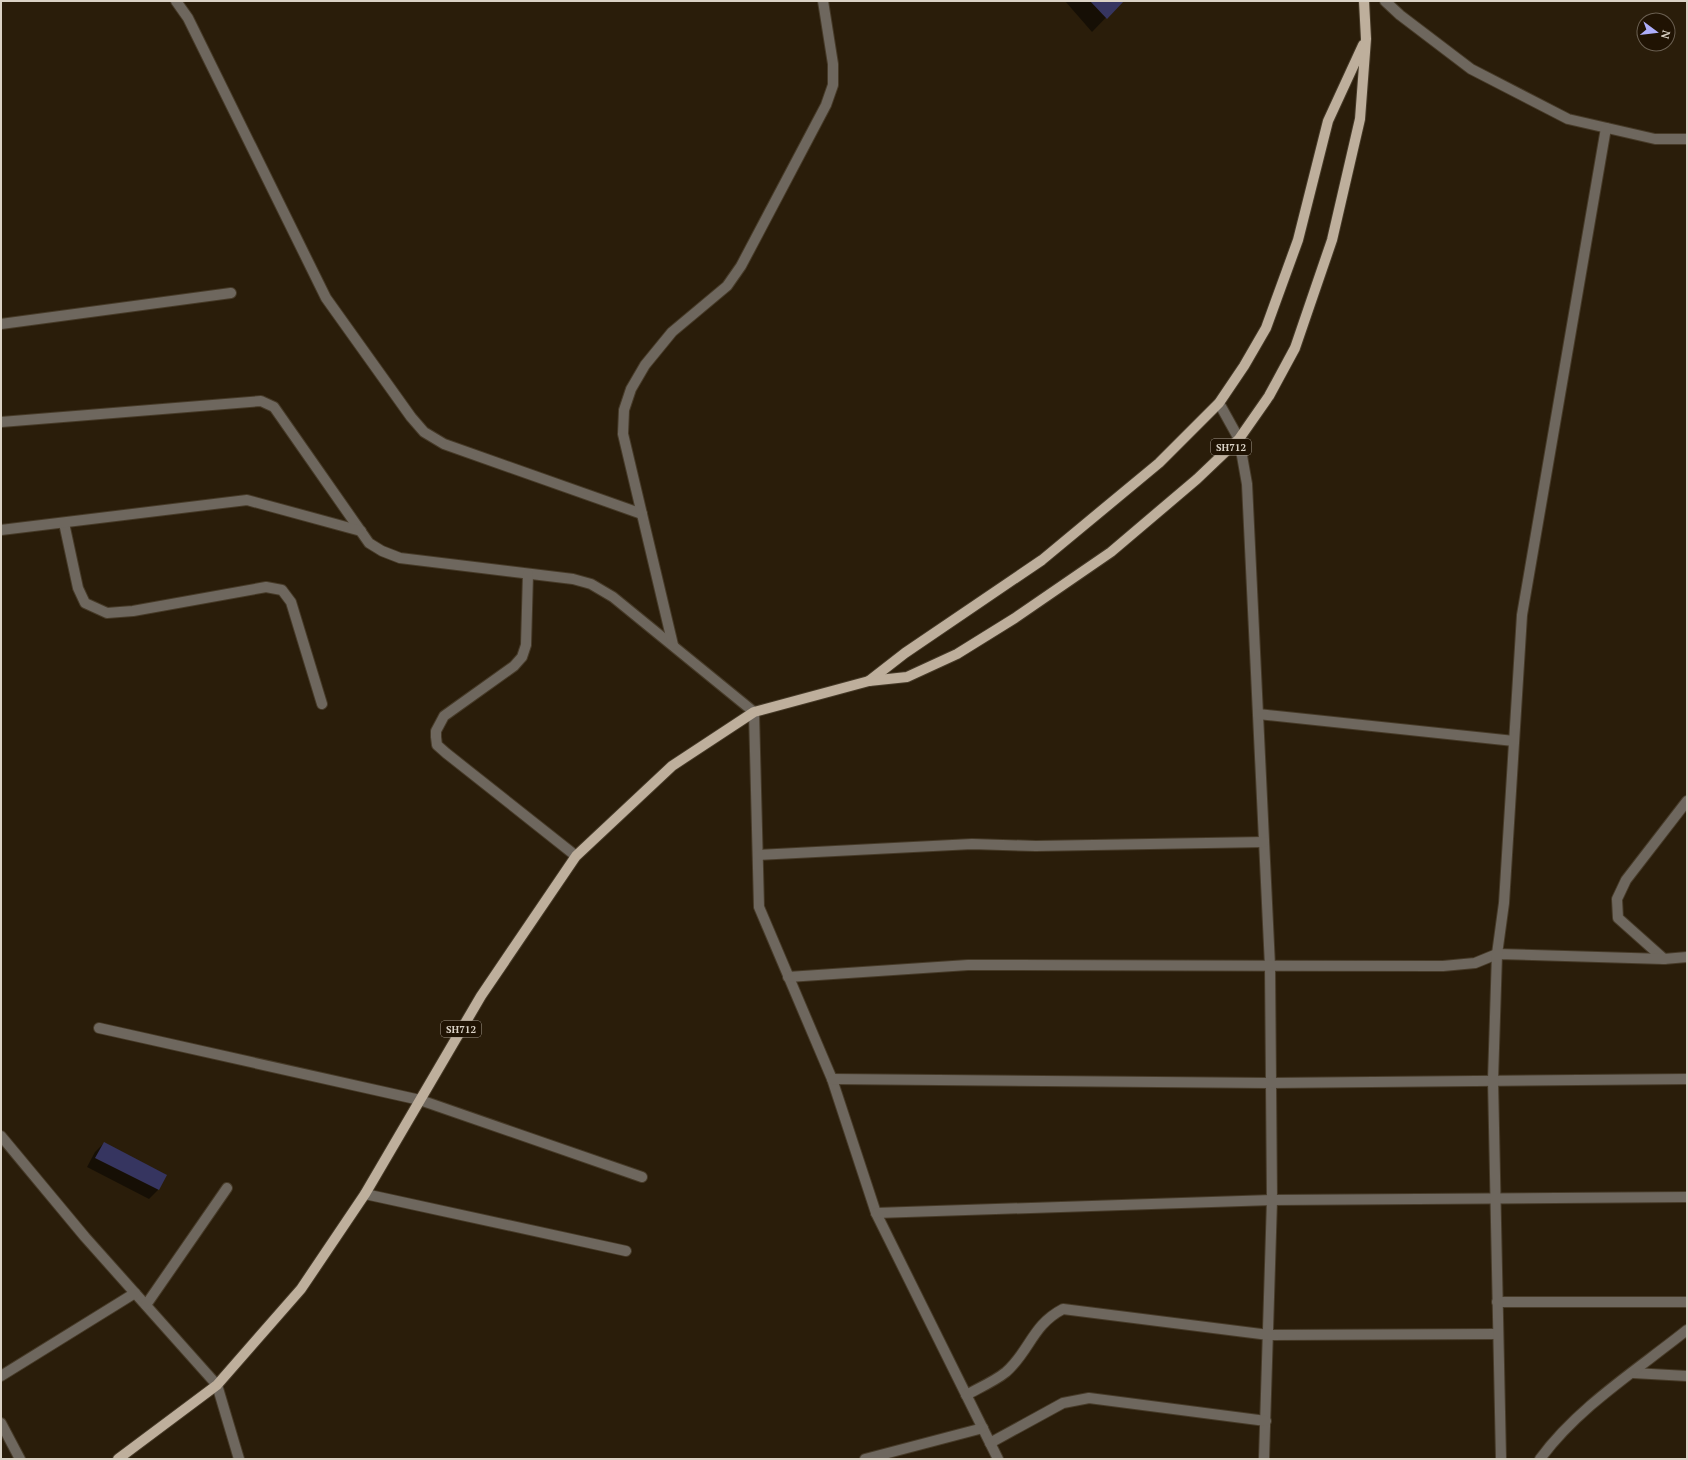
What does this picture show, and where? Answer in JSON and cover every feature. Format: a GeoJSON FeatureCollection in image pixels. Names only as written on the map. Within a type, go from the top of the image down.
{"type":"FeatureCollection","features":[{"type":"Feature","properties":{"kind":"main road","name":"SH712"},"geometry":{"type":"LineString","coordinates":[[118,1459],[217,1385],[301,1289],[365,1194],[481,996],[576,856],[672,766],[754,712],[869,680],[907,677],[957,654],[1015,618],[1111,552],[1197,479],[1239,439],[1269,396],[1295,348],[1332,240],[1360,119],[1366,39],[1364,1]]}},
{"type":"Feature","properties":{"kind":"main road","name":"SH712"},"geometry":{"type":"LineString","coordinates":[[869,680],[905,653],[1042,560],[1159,463],[1219,403],[1244,366],[1266,328],[1298,240],[1328,121],[1366,39]]}},
{"type":"Feature","properties":{"kind":"street"},"geometry":{"type":"LineString","coordinates":[[176,1],[188,18],[326,298],[411,417],[424,432],[444,444],[642,514]]}},
{"type":"Feature","properties":{"kind":"street"},"geometry":{"type":"LineString","coordinates":[[673,645],[623,434],[624,410],[631,389],[645,365],[672,332],[727,286],[741,266],[826,105],[833,85],[833,64],[823,1]]}},
{"type":"Feature","properties":{"kind":"street"},"geometry":{"type":"LineString","coordinates":[[1385,1],[1400,16],[1471,69],[1568,119],[1655,138],[1687,139]]}},
{"type":"Feature","properties":{"kind":"street"},"geometry":{"type":"LineString","coordinates":[[1500,1459],[1493,1080],[1497,954],[1504,903],[1522,614],[1606,128]]}},
{"type":"Feature","properties":{"kind":"street"},"geometry":{"type":"LineString","coordinates":[[1,324],[231,293]]}},
{"type":"Feature","properties":{"kind":"street"},"geometry":{"type":"LineString","coordinates":[[1,422],[261,401],[274,407],[369,543],[382,551],[400,558],[573,579],[591,584],[613,597],[754,712],[759,907],[832,1079],[876,1213],[998,1459]]}},
{"type":"Feature","properties":{"kind":"street"},"geometry":{"type":"LineString","coordinates":[[1219,403],[1239,439],[1247,484],[1270,966],[1272,1200],[1264,1459]]}},
{"type":"Feature","properties":{"kind":"street"},"geometry":{"type":"LineString","coordinates":[[1,530],[247,500],[361,531]]}},
{"type":"Feature","properties":{"kind":"street"},"geometry":{"type":"LineString","coordinates":[[64,522],[78,588],[85,603],[107,612],[133,611],[266,587],[282,590],[291,602],[322,704]]}},
{"type":"Feature","properties":{"kind":"street"},"geometry":{"type":"LineString","coordinates":[[528,574],[526,645],[522,657],[514,666],[444,716],[436,731],[437,745],[576,856]]}},
{"type":"Feature","properties":{"kind":"street"},"geometry":{"type":"LineString","coordinates":[[1258,714],[1514,741]]}},
{"type":"Feature","properties":{"kind":"street"},"geometry":{"type":"LineString","coordinates":[[1664,959],[1618,918],[1617,899],[1626,880],[1687,801]]}},
{"type":"Feature","properties":{"kind":"street"},"geometry":{"type":"LineString","coordinates":[[758,855],[972,844],[1036,846],[1264,842]]}},
{"type":"Feature","properties":{"kind":"street"},"geometry":{"type":"LineString","coordinates":[[788,977],[968,965],[1443,966],[1475,963],[1497,954],[1664,959],[1687,956]]}},
{"type":"Feature","properties":{"kind":"street"},"geometry":{"type":"LineString","coordinates":[[99,1028],[420,1100],[642,1177]]}},
{"type":"Feature","properties":{"kind":"street"},"geometry":{"type":"LineString","coordinates":[[832,1079],[1270,1083],[1687,1078]]}},
{"type":"Feature","properties":{"kind":"street"},"geometry":{"type":"LineString","coordinates":[[1,1136],[135,1293],[217,1385],[239,1459]]}},
{"type":"Feature","properties":{"kind":"street"},"geometry":{"type":"LineString","coordinates":[[146,1305],[227,1188]]}},
{"type":"Feature","properties":{"kind":"street"},"geometry":{"type":"LineString","coordinates":[[365,1194],[626,1251]]}},
{"type":"Feature","properties":{"kind":"street"},"geometry":{"type":"LineString","coordinates":[[876,1213],[1272,1200],[1495,1200],[1687,1196]]}},
{"type":"Feature","properties":{"kind":"street"},"geometry":{"type":"LineString","coordinates":[[1,1376],[135,1293]]}},
{"type":"Feature","properties":{"kind":"street"},"geometry":{"type":"LineString","coordinates":[[1497,1302],[1687,1302]]}},
{"type":"Feature","properties":{"kind":"street"},"geometry":{"type":"LineString","coordinates":[[966,1395],[1005,1373],[1014,1363],[1040,1326],[1051,1315],[1063,1309],[1269,1335],[1498,1334]]}},
{"type":"Feature","properties":{"kind":"street"},"geometry":{"type":"LineString","coordinates":[[1540,1459],[1551,1444],[1596,1401],[1687,1330]]}},
{"type":"Feature","properties":{"kind":"street"},"geometry":{"type":"LineString","coordinates":[[1633,1373],[1687,1376]]}},
{"type":"Feature","properties":{"kind":"street"},"geometry":{"type":"LineString","coordinates":[[990,1443],[1063,1403],[1089,1398],[1266,1421]]}},
{"type":"Feature","properties":{"kind":"street"},"geometry":{"type":"LineString","coordinates":[[1,1423],[20,1459]]}},
{"type":"Feature","properties":{"kind":"street"},"geometry":{"type":"LineString","coordinates":[[865,1459],[983,1428]]}},
{"type":"Feature","properties":{"kind":"building"},"geometry":{"type":"Polygon","coordinates":[[[1090,1],[1124,1],[1107,19],[1090,1]]]}},
{"type":"Feature","properties":{"kind":"building"},"geometry":{"type":"Polygon","coordinates":[[[104,1142],[167,1175],[159,1190],[95,1158],[104,1142]]]}}]}
